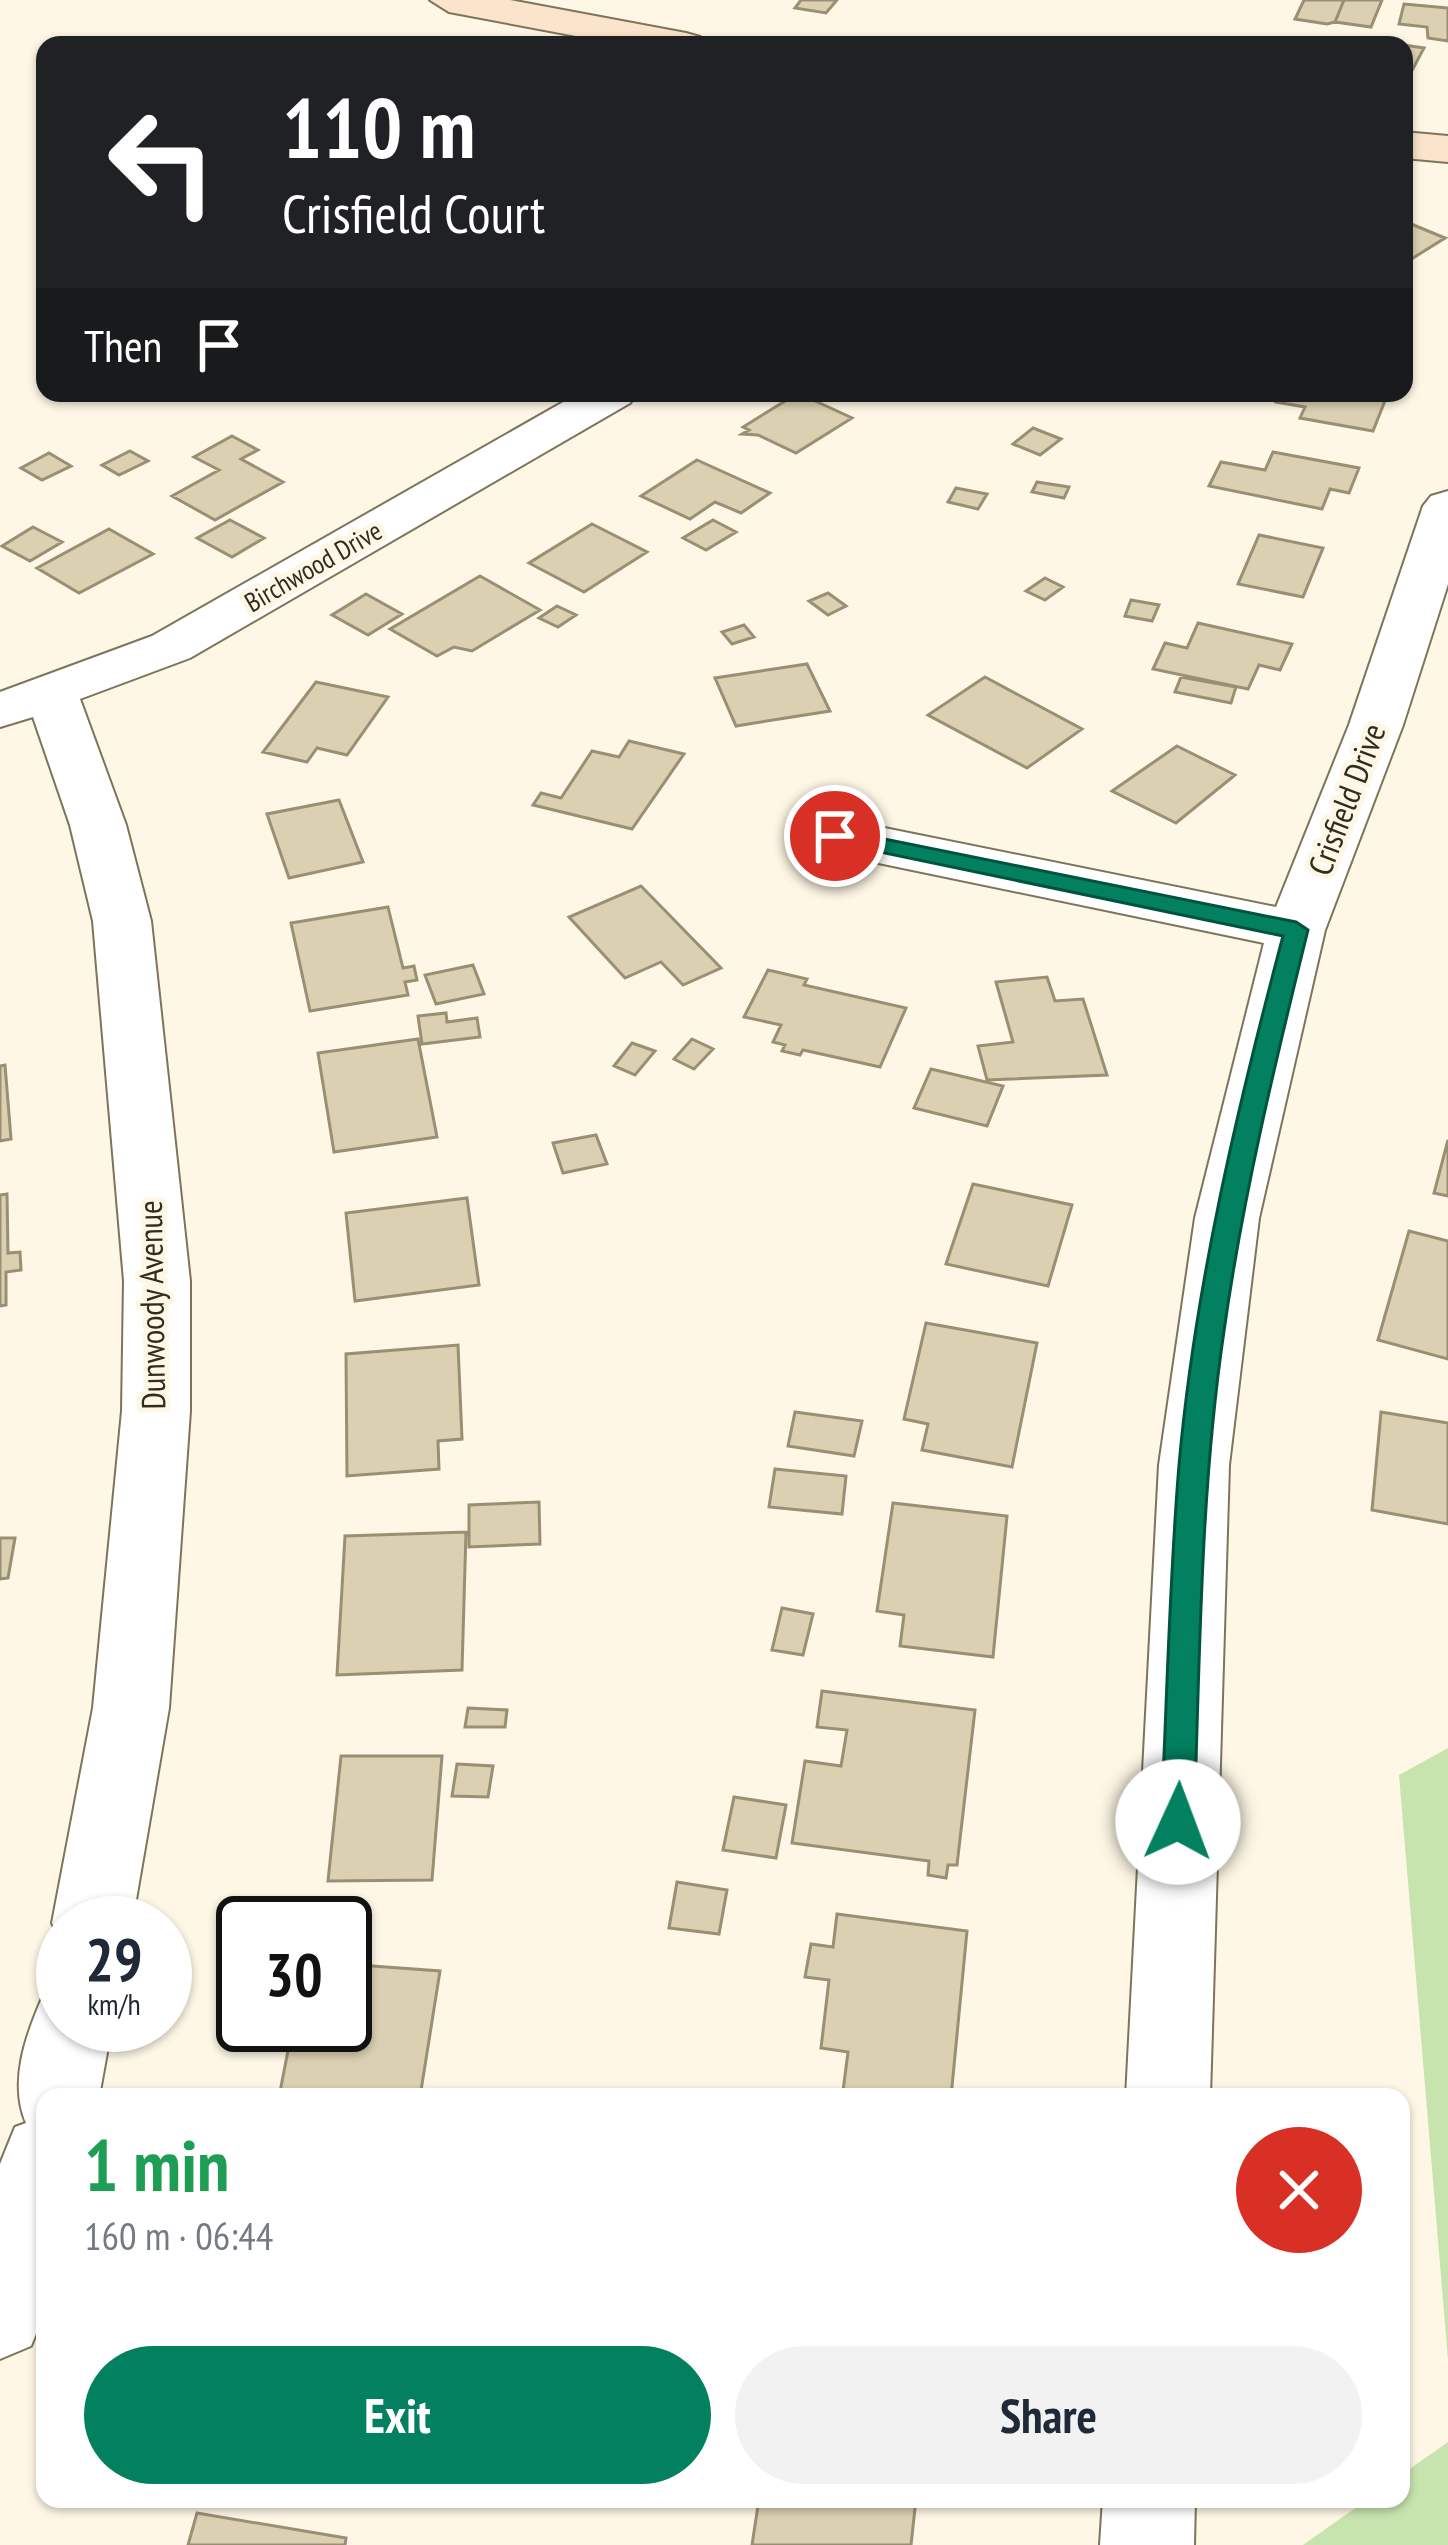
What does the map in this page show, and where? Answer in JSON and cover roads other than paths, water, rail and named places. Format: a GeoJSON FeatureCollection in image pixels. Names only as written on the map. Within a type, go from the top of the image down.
{"type":"FeatureCollection","features":[{"type":"Feature","properties":{"kind":"main road"},"geometry":{"type":"LineString","coordinates":[[449,0],[639,36]]}},
{"type":"Feature","properties":{"kind":"main road"},"geometry":{"type":"LineString","coordinates":[[1413,146],[1448,149]]}},
{"type":"Feature","properties":{"kind":"street","name":"Birchwood Drive"},"geometry":{"type":"LineString","coordinates":[[26,703],[171,647],[597,402]]}},
{"type":"Feature","properties":{"kind":"street","name":"Crisfield Drive"},"geometry":{"type":"LineString","coordinates":[[1168,2088],[1196,1443],[1227,1218],[1296,930],[1376,725],[1448,506]]}},
{"type":"Feature","properties":{"kind":"street","name":"Dunwoody Avenue"},"geometry":{"type":"LineString","coordinates":[[26,703],[98,825],[122,921],[157,1281],[156,1411],[130,1708],[97,1896]]}},
{"type":"Feature","properties":{"kind":"street"},"geometry":{"type":"LineString","coordinates":[[835,836],[1296,930]]}},
{"type":"Feature","properties":{"kind":"street"},"geometry":{"type":"LineString","coordinates":[[59,2088],[66,2052]]}},
{"type":"Feature","properties":{"kind":"street"},"geometry":{"type":"LineString","coordinates":[[0,2154],[36,2154]]}},
{"type":"Feature","properties":{"kind":"street"},"geometry":{"type":"LineString","coordinates":[[0,2315],[36,2186]]}},
{"type":"Feature","properties":{"kind":"street"},"geometry":{"type":"LineString","coordinates":[[1147,2545],[1149,2508]]}}]}
